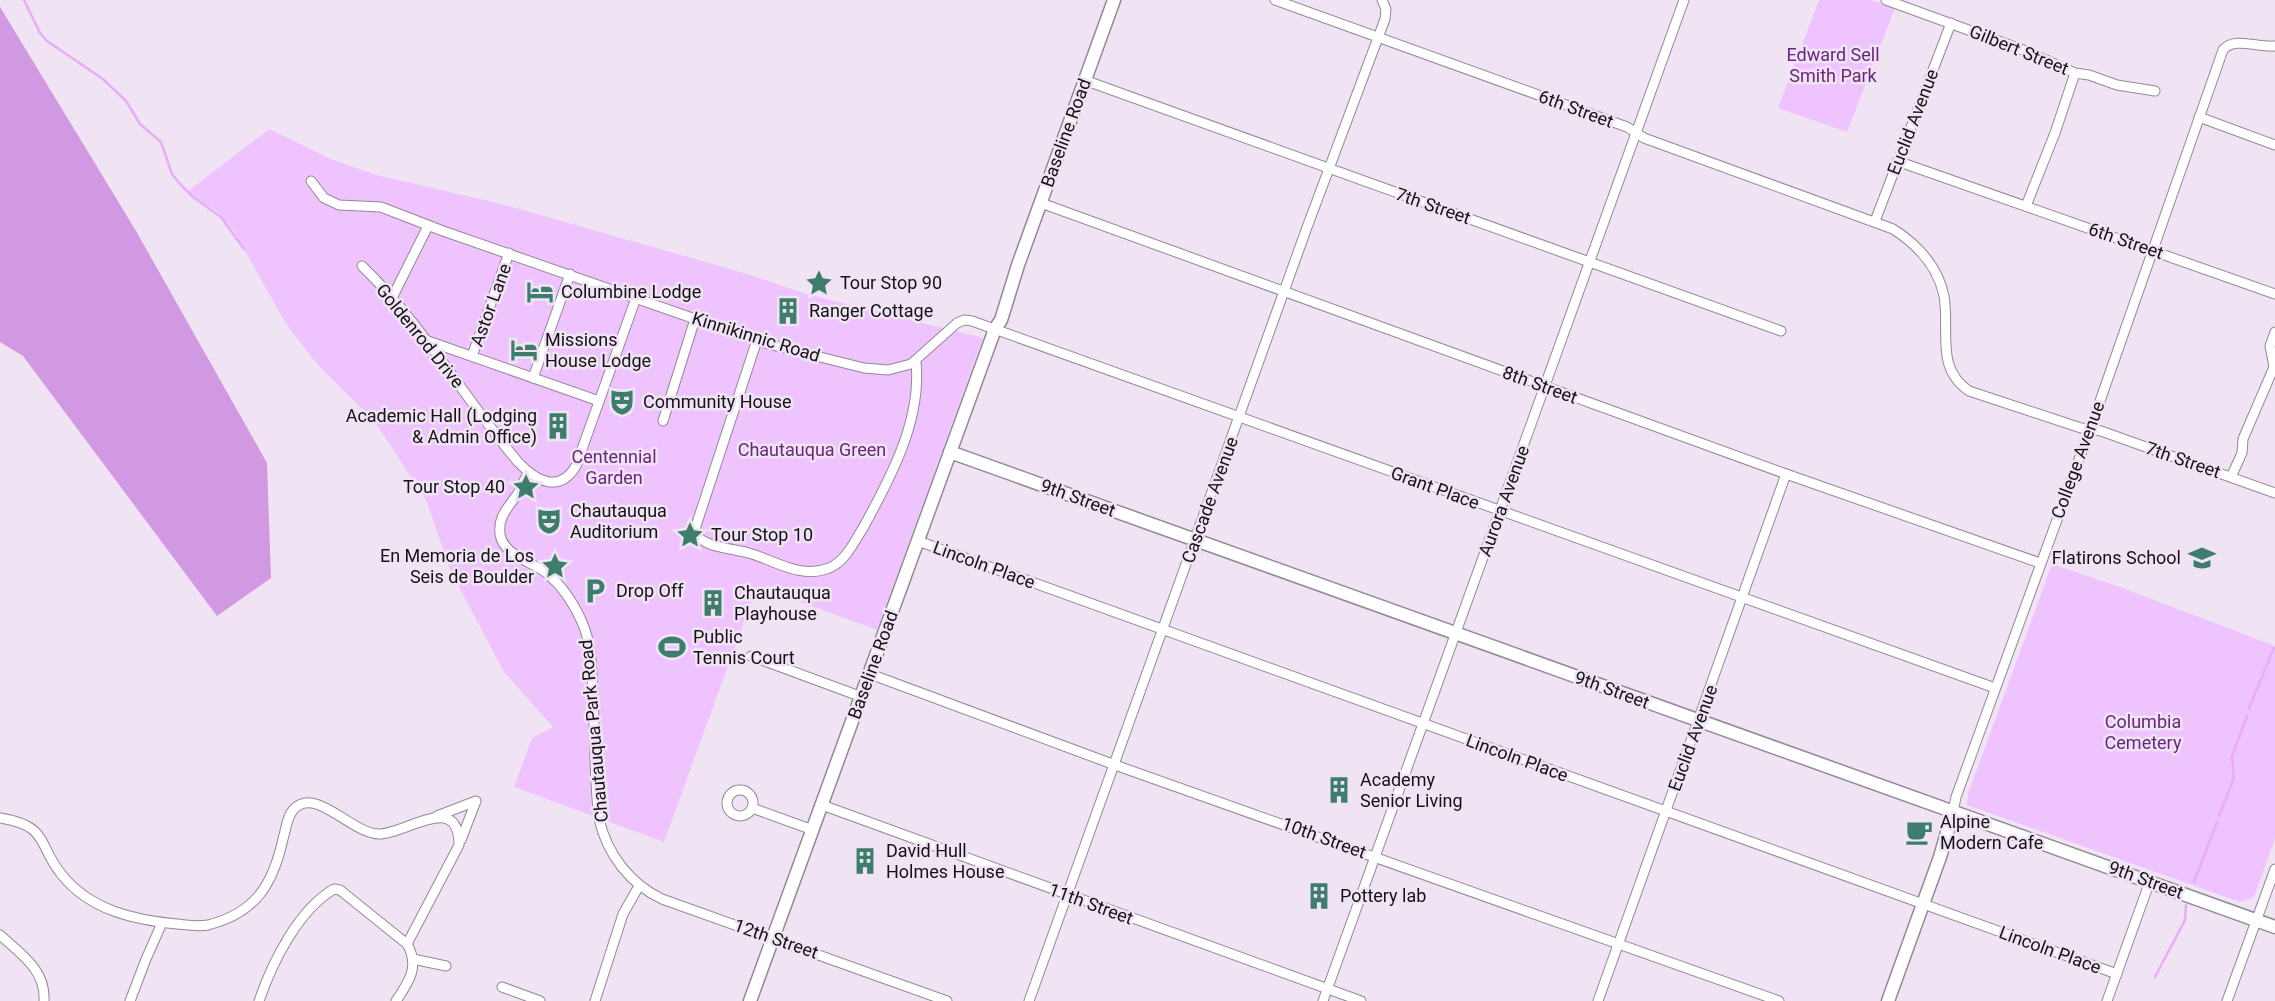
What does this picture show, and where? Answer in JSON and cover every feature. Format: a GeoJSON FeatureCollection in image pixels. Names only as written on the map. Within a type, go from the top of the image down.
{"type":"FeatureCollection","features":[{"type":"Feature","properties":{"kind":"street","name":"Baseline Road"},"geometry":{"type":"LineString","coordinates":[[750,1001],[995,329],[1001,320],[1018,265],[1114,0]]}},
{"type":"Feature","properties":{"kind":"street","name":"6th Street"},"geometry":{"type":"LineString","coordinates":[[1275,0],[1628,127],[1645,139],[1875,221],[1907,237],[1931,264],[1944,296],[1946,358],[1953,377],[1960,385],[1981,395],[2090,429]]}},
{"type":"Feature","properties":{"kind":"street","name":"Cascade Avenue"},"geometry":{"type":"LineString","coordinates":[[1029,1001],[1328,168],[1385,19],[1386,9],[1382,0]]}},
{"type":"Feature","properties":{"kind":"street","name":"Aurora Avenue"},"geometry":{"type":"LineString","coordinates":[[1323,1001],[1684,0]]}},
{"type":"Feature","properties":{"kind":"street","name":"Gilbert Street"},"geometry":{"type":"LineString","coordinates":[[1886,0],[2026,51],[2075,72],[2117,85],[2155,91]]}},
{"type":"Feature","properties":{"kind":"street","name":"Euclid Avenue"},"geometry":{"type":"LineString","coordinates":[[1875,221],[1951,23]]}},
{"type":"Feature","properties":{"kind":"street","name":"College Avenue"},"geometry":{"type":"LineString","coordinates":[[1888,1001],[1950,827],[1995,688],[2226,46],[2234,42],[2255,47],[2275,46]]}},
{"type":"Feature","properties":{"kind":"street"},"geometry":{"type":"LineString","coordinates":[[2026,206],[2055,134],[2075,72]]}},
{"type":"Feature","properties":{"kind":"street","name":"7th Street"},"geometry":{"type":"LineString","coordinates":[[1084,80],[1781,331]]}},
{"type":"Feature","properties":{"kind":"street"},"geometry":{"type":"LineString","coordinates":[[2199,117],[2275,145]]}},
{"type":"Feature","properties":{"kind":"street","name":"6th Street"},"geometry":{"type":"LineString","coordinates":[[1897,161],[2275,294]]}},
{"type":"Feature","properties":{"kind":"street","name":"Kinnikinnic Road"},"geometry":{"type":"LineString","coordinates":[[311,181],[322,196],[334,203],[351,207],[373,205],[757,340],[874,370],[902,368],[916,362],[961,321],[970,320],[995,329]]}},
{"type":"Feature","properties":{"kind":"street","name":"8th Street"},"geometry":{"type":"LineString","coordinates":[[1041,203],[1786,474],[2040,563]]}},
{"type":"Feature","properties":{"kind":"street"},"geometry":{"type":"LineString","coordinates":[[392,298],[428,226]]}},
{"type":"Feature","properties":{"kind":"street","name":"Astor Lane"},"geometry":{"type":"LineString","coordinates":[[472,356],[509,253]]}},
{"type":"Feature","properties":{"kind":"street","name":"Goldenrod Drive"},"geometry":{"type":"LineString","coordinates":[[362,266],[428,341],[507,449],[528,473]]}},
{"type":"Feature","properties":{"kind":"street"},"geometry":{"type":"LineString","coordinates":[[533,377],[570,274]]}},
{"type":"Feature","properties":{"kind":"street"},"geometry":{"type":"LineString","coordinates":[[528,473],[537,480],[550,482],[562,480],[572,472],[636,298]]}},
{"type":"Feature","properties":{"kind":"street"},"geometry":{"type":"LineString","coordinates":[[663,421],[695,319]]}},
{"type":"Feature","properties":{"kind":"street","name":"Grant Place"},"geometry":{"type":"LineString","coordinates":[[995,329],[1995,688]]}},
{"type":"Feature","properties":{"kind":"street"},"geometry":{"type":"LineString","coordinates":[[2231,477],[2242,453],[2243,439],[2275,367],[2270,346],[2275,332]]}},
{"type":"Feature","properties":{"kind":"street"},"geometry":{"type":"LineString","coordinates":[[757,340],[695,526],[696,536],[706,543],[751,553],[784,567],[802,571],[826,569],[839,562],[877,503],[898,457],[915,398],[916,362]]}},
{"type":"Feature","properties":{"kind":"street"},"geometry":{"type":"LineString","coordinates":[[428,341],[599,401]]}},
{"type":"Feature","properties":{"kind":"street","name":"7th Street"},"geometry":{"type":"LineString","coordinates":[[2090,429],[2275,493]]}},
{"type":"Feature","properties":{"kind":"street","name":"9th Street"},"geometry":{"type":"LineString","coordinates":[[950,452],[2275,927]]}},
{"type":"Feature","properties":{"kind":"street","name":"Chautauqua Park Road"},"geometry":{"type":"LineString","coordinates":[[528,473],[500,521],[503,543],[554,580],[573,604],[585,628],[592,680],[598,813],[603,832],[617,860]]}},
{"type":"Feature","properties":{"kind":"street","name":"Euclid Avenue"},"geometry":{"type":"LineString","coordinates":[[1598,1001],[1786,474]]}},
{"type":"Feature","properties":{"kind":"street","name":"Lincoln Place"},"geometry":{"type":"LineString","coordinates":[[918,541],[2117,974]]}},
{"type":"Feature","properties":{"kind":"street"},"geometry":{"type":"LineString","coordinates":[[751,656],[862,697]]}},
{"type":"Feature","properties":{"kind":"street","name":"10th Street"},"geometry":{"type":"LineString","coordinates":[[870,674],[1115,765],[1779,1001]]}},
{"type":"Feature","properties":{"kind":"street"},"geometry":{"type":"LineString","coordinates":[[0,818],[28,825],[41,836],[60,874],[77,891],[97,904],[116,912],[162,923],[205,926],[226,919],[254,901],[268,885],[275,871],[289,815],[300,804],[319,803],[358,829],[380,834],[396,832],[476,801],[459,845],[407,944]]}},
{"type":"Feature","properties":{"kind":"street","name":"11th Street"},"geometry":{"type":"LineString","coordinates":[[822,805],[1066,896],[1361,1001]]}},
{"type":"Feature","properties":{"kind":"street"},"geometry":{"type":"LineString","coordinates":[[752,807],[813,830]]}},
{"type":"Feature","properties":{"kind":"street"},"geometry":{"type":"LineString","coordinates":[[437,816],[456,828],[459,845]]}},
{"type":"Feature","properties":{"kind":"street","name":"12th Street"},"geometry":{"type":"LineString","coordinates":[[617,860],[639,886],[662,899],[947,1001]]}},
{"type":"Feature","properties":{"kind":"street"},"geometry":{"type":"LineString","coordinates":[[2227,1001],[2275,869]]}},
{"type":"Feature","properties":{"kind":"street"},"geometry":{"type":"LineString","coordinates":[[2107,1001],[2150,881]]}},
{"type":"Feature","properties":{"kind":"street"},"geometry":{"type":"LineString","coordinates":[[595,1001],[624,914],[639,886]]}},
{"type":"Feature","properties":{"kind":"street"},"geometry":{"type":"LineString","coordinates":[[259,1001],[269,973],[294,930],[325,894],[334,889],[340,890],[407,944],[413,959],[411,978],[396,1001]]}},
{"type":"Feature","properties":{"kind":"street"},"geometry":{"type":"LineString","coordinates":[[130,1001],[162,923]]}},
{"type":"Feature","properties":{"kind":"street"},"geometry":{"type":"LineString","coordinates":[[0,935],[33,965],[43,984],[44,1001]]}},
{"type":"Feature","properties":{"kind":"street"},"geometry":{"type":"LineString","coordinates":[[413,959],[446,966]]}},
{"type":"Feature","properties":{"kind":"street"},"geometry":{"type":"LineString","coordinates":[[502,987],[540,1001]]}},
{"type":"Feature","properties":{"kind":"green space","name":"Edward Sell Smith Park"},"geometry":{"type":"Polygon","coordinates":[[[1819,0],[1871,0],[1895,8],[1847,132],[1778,108],[1819,0]]]}},
{"type":"Feature","properties":{"kind":"green space"},"geometry":{"type":"Polygon","coordinates":[[[269,129],[333,160],[377,175],[509,206],[744,273],[806,294],[983,338],[877,630],[757,586],[664,842],[514,787],[532,738],[553,727],[504,672],[451,572],[426,500],[375,422],[317,364],[286,324],[234,231],[218,212],[187,192],[269,129]]]}},
{"type":"Feature","properties":{"kind":"green space","name":"Columbia Cemetery"},"geometry":{"type":"Polygon","coordinates":[[[2052,564],[2275,646],[2275,839],[2254,897],[2240,902],[1967,805],[1968,794],[2052,564]]]}},
{"type":"Feature","properties":{"kind":"shaded area"},"geometry":{"type":"Polygon","coordinates":[[[0,7],[136,231],[267,463],[271,578],[217,616],[23,356],[0,342],[0,7]]]}},
{"type":"Feature","properties":{"kind":"waterway"},"geometry":{"type":"LineString","coordinates":[[24,0],[40,33],[47,41],[103,79],[126,101],[140,124],[161,142],[172,174],[193,197],[221,217],[244,249]]}},
{"type":"Feature","properties":{"kind":"waterway"},"geometry":{"type":"LineString","coordinates":[[2249,708],[2274,648]]}},
{"type":"Feature","properties":{"kind":"waterway"},"geometry":{"type":"LineString","coordinates":[[2219,816],[2234,778],[2232,756],[2247,716]]}},
{"type":"Feature","properties":{"kind":"waterway"},"geometry":{"type":"LineString","coordinates":[[2194,882],[2217,822]]}},
{"type":"Feature","properties":{"kind":"waterway"},"geometry":{"type":"LineString","coordinates":[[2155,977],[2185,920],[2186,905]]}},
{"type":"Feature","properties":{"kind":"place","name":"Tour Stop 90"},"geometry":{"type":"Point","coordinates":[819,283]}},
{"type":"Feature","properties":{"kind":"place","name":"Columbine Lodge"},"geometry":{"type":"Point","coordinates":[540,292]}},
{"type":"Feature","properties":{"kind":"place","name":"Ranger Cottage"},"geometry":{"type":"Point","coordinates":[788,311]}},
{"type":"Feature","properties":{"kind":"place","name":"Missions House Lodge"},"geometry":{"type":"Point","coordinates":[524,350]}},
{"type":"Feature","properties":{"kind":"place","name":"Community House"},"geometry":{"type":"Point","coordinates":[622,402]}},
{"type":"Feature","properties":{"kind":"place","name":"Academic Hall (Lodging & Admin Office)"},"geometry":{"type":"Point","coordinates":[558,426]}},
{"type":"Feature","properties":{"kind":"place","name":"Tour Stop 40"},"geometry":{"type":"Point","coordinates":[526,487]}},
{"type":"Feature","properties":{"kind":"place","name":"Chautauqua Auditorium"},"geometry":{"type":"Point","coordinates":[549,521]}},
{"type":"Feature","properties":{"kind":"place","name":"Tour Stop 10"},"geometry":{"type":"Point","coordinates":[690,535]}},
{"type":"Feature","properties":{"kind":"place","name":"Flatirons School"},"geometry":{"type":"Point","coordinates":[2202,558]}},
{"type":"Feature","properties":{"kind":"place","name":"En Memoria de Los Seis de Boulder"},"geometry":{"type":"Point","coordinates":[555,566]}},
{"type":"Feature","properties":{"kind":"place","name":"Drop Off"},"geometry":{"type":"Point","coordinates":[595,591]}},
{"type":"Feature","properties":{"kind":"place","name":"Chautauqua Playhouse"},"geometry":{"type":"Point","coordinates":[713,603]}},
{"type":"Feature","properties":{"kind":"place","name":"Public Tennis Court"},"geometry":{"type":"Point","coordinates":[672,647]}},
{"type":"Feature","properties":{"kind":"place","name":"Academy Senior Living"},"geometry":{"type":"Point","coordinates":[1339,790]}},
{"type":"Feature","properties":{"kind":"place","name":"Alpine Modern Cafe"},"geometry":{"type":"Point","coordinates":[1919,832]}},
{"type":"Feature","properties":{"kind":"place","name":"David Hull Holmes House"},"geometry":{"type":"Point","coordinates":[865,861]}},
{"type":"Feature","properties":{"kind":"place","name":"Pottery lab"},"geometry":{"type":"Point","coordinates":[1319,896]}},
{"type":"Feature","properties":{"kind":"park label","name":"Chautauqua Green"},"geometry":{"type":"Point","coordinates":[812,450]}},
{"type":"Feature","properties":{"kind":"park label","name":"Centennial Garden"},"geometry":{"type":"Point","coordinates":[614,468]}}]}
